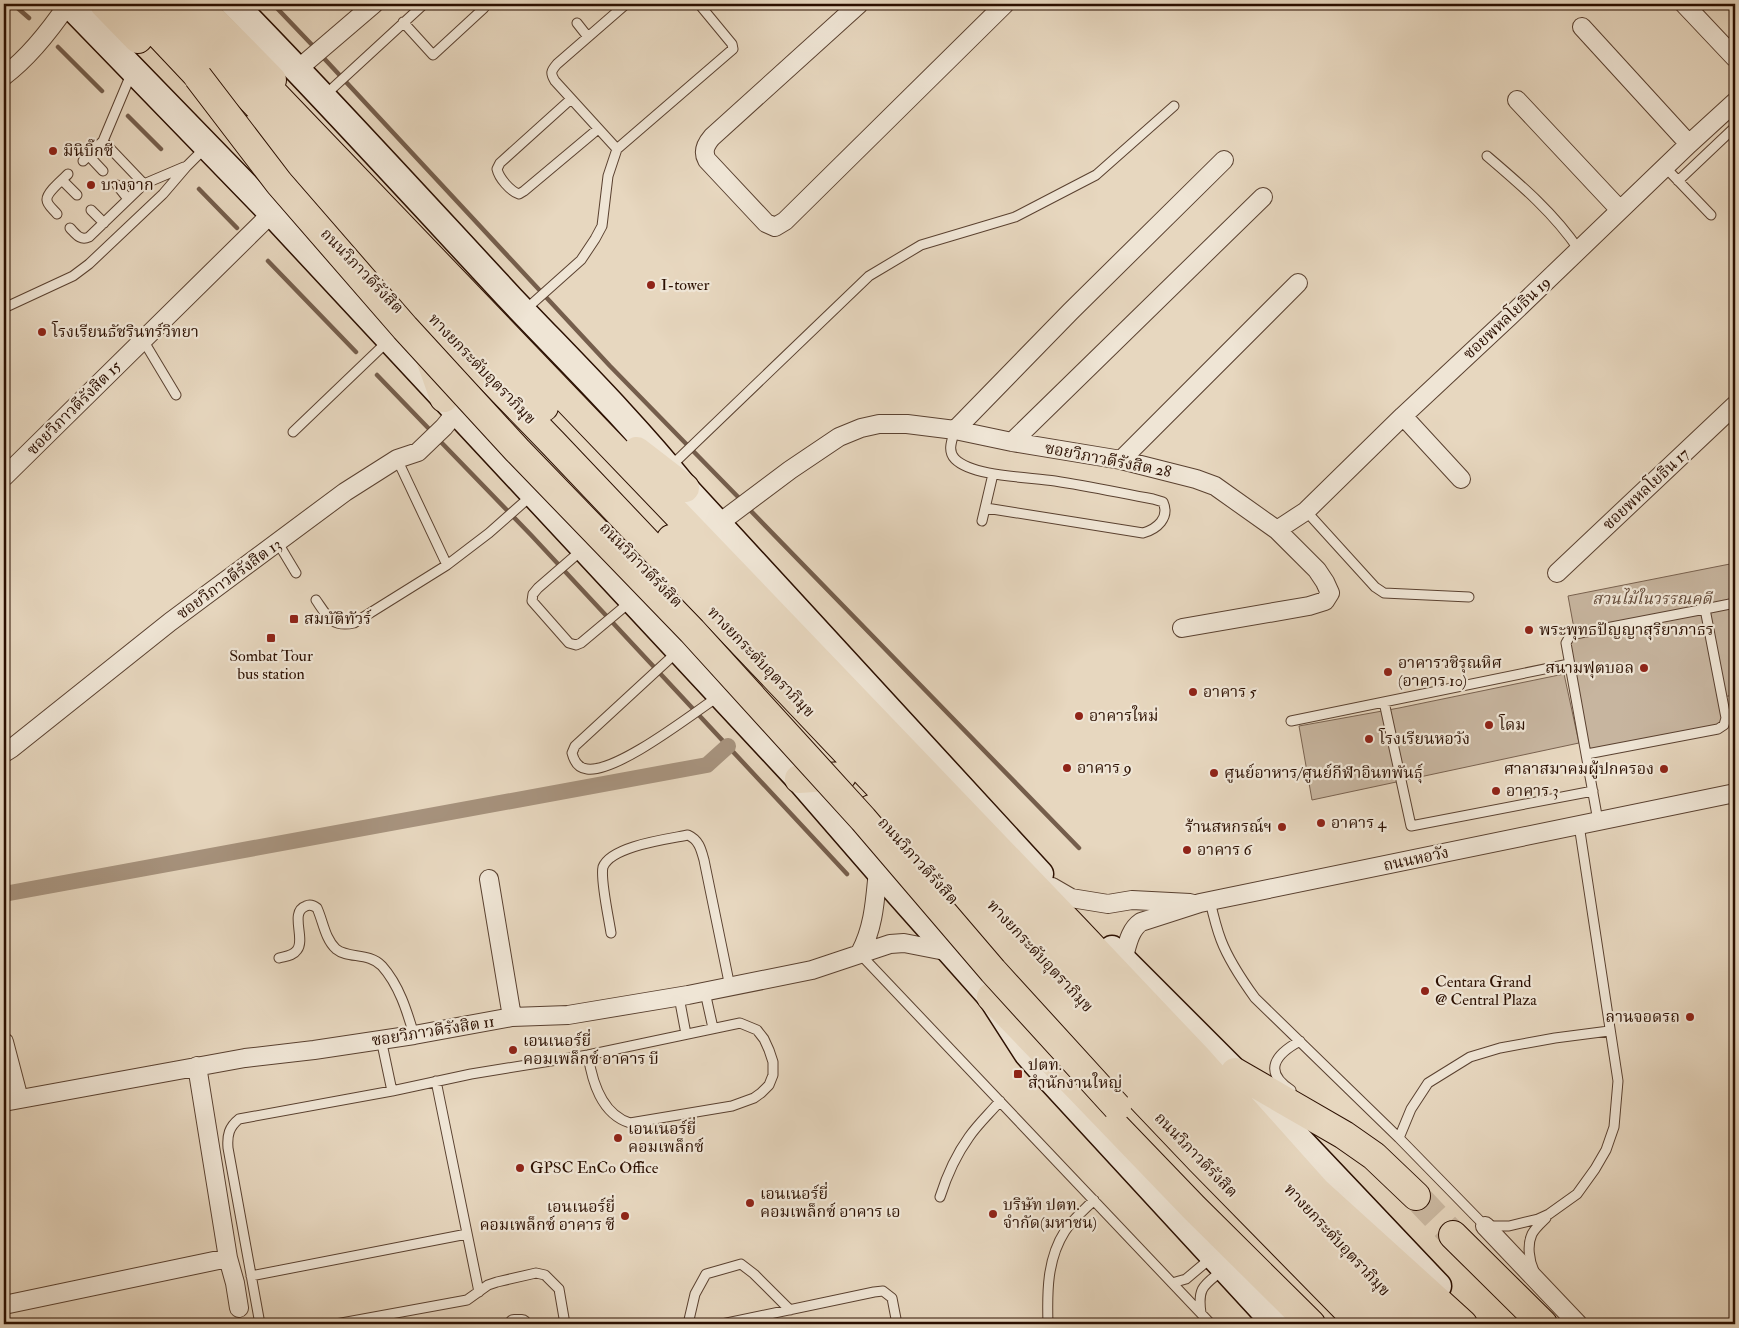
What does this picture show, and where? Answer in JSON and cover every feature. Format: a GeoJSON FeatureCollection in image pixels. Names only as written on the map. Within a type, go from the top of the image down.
{"type":"FeatureCollection","features":[{"type":"Feature","properties":{"kind":"highway","name":"ถนนวิภาวดีรังสิต"},"geometry":{"type":"LineString","coordinates":[[104,4],[422,334],[842,776],[948,895],[1194,1154],[1361,1324]]}},
{"type":"Feature","properties":{"kind":"highway","name":"ทางยกระดับอุตราภิมุข"},"geometry":{"type":"LineString","coordinates":[[130,4],[198,77],[552,442],[1389,1324]]}},
{"type":"Feature","properties":{"kind":"highway","name":"ทางยกระดับอุตราภิมุข"},"geometry":{"type":"LineString","coordinates":[[161,4],[592,458],[806,679],[1417,1324]]}},
{"type":"Feature","properties":{"kind":"highway"},"geometry":{"type":"LineString","coordinates":[[187,4],[1200,1060],[1313,1188],[1441,1324]]}},
{"type":"Feature","properties":{"kind":"highway"},"geometry":{"type":"LineString","coordinates":[[197,4],[520,321],[567,384],[648,461],[677,479]]}},
{"type":"Feature","properties":{"kind":"highway"},"geometry":{"type":"LineString","coordinates":[[198,77],[279,183],[405,328],[517,450],[692,631],[863,819],[993,971],[1117,1107],[1257,1250],[1333,1324]]}},
{"type":"Feature","properties":{"kind":"highway"},"geometry":{"type":"LineString","coordinates":[[422,334],[448,412]]}},
{"type":"Feature","properties":{"kind":"highway"},"geometry":{"type":"LineString","coordinates":[[799,779],[842,776]]}},
{"type":"Feature","properties":{"kind":"highway"},"geometry":{"type":"LineString","coordinates":[[992,997],[1194,1208],[1312,1324]]}},
{"type":"Feature","properties":{"kind":"highway"},"geometry":{"type":"LineString","coordinates":[[1235,1072],[1344,1135],[1374,1156],[1416,1196]]}},
{"type":"Feature","properties":{"kind":"highway"},"geometry":{"type":"LineString","coordinates":[[1313,1188],[1463,1324]]}},
{"type":"Feature","properties":{"kind":"highway"},"geometry":{"type":"LineString","coordinates":[[1453,1235],[1543,1324]]}},
{"type":"Feature","properties":{"kind":"main road","name":"ถนนวิภาวดีรังสิต"},"geometry":{"type":"LineString","coordinates":[[68,4],[133,68],[272,213],[389,340],[448,412],[534,494],[679,650],[712,701],[799,779],[950,952],[992,997],[1027,1053],[1276,1324]]}},
{"type":"Feature","properties":{"kind":"main road"},"geometry":{"type":"LineString","coordinates":[[234,4],[324,96],[520,321]]}},
{"type":"Feature","properties":{"kind":"main road"},"geometry":{"type":"LineString","coordinates":[[677,479],[1052,887],[1235,1072],[1474,1324]]}},
{"type":"Feature","properties":{"kind":"street"},"geometry":{"type":"LineString","coordinates":[[4,76],[14,68],[56,22],[68,4]]}},
{"type":"Feature","properties":{"kind":"street"},"geometry":{"type":"LineString","coordinates":[[298,69],[374,4]]}},
{"type":"Feature","properties":{"kind":"street"},"geometry":{"type":"LineString","coordinates":[[859,4],[723,127],[708,142],[705,149],[707,160],[766,224],[770,226],[775,227],[785,221],[1005,4]]}},
{"type":"Feature","properties":{"kind":"street"},"geometry":{"type":"LineString","coordinates":[[1684,4],[1735,58]]}},
{"type":"Feature","properties":{"kind":"street"},"geometry":{"type":"LineString","coordinates":[[1582,27],[1689,144]]}},
{"type":"Feature","properties":{"kind":"street"},"geometry":{"type":"LineString","coordinates":[[1517,100],[1620,210]]}},
{"type":"Feature","properties":{"kind":"street","name":"ซอยพหลโยธิน 19"},"geometry":{"type":"LineString","coordinates":[[1277,530],[1306,511],[1403,416],[1509,318],[1735,102]]}},
{"type":"Feature","properties":{"kind":"street"},"geometry":{"type":"LineString","coordinates":[[955,430],[1071,311],[1224,160]]}},
{"type":"Feature","properties":{"kind":"street"},"geometry":{"type":"LineString","coordinates":[[1012,442],[1263,197]]}},
{"type":"Feature","properties":{"kind":"street","name":"ซอยวิภาวดีรังสิต 15"},"geometry":{"type":"LineString","coordinates":[[4,477],[272,213]]}},
{"type":"Feature","properties":{"kind":"street"},"geometry":{"type":"LineString","coordinates":[[1121,460],[1298,283]]}},
{"type":"Feature","properties":{"kind":"street","name":"ซอยพหลโยธิน 17"},"geometry":{"type":"LineString","coordinates":[[1557,573],[1735,405]]}},
{"type":"Feature","properties":{"kind":"street","name":"ซอยวิภาวดีรังสิต 13"},"geometry":{"type":"LineString","coordinates":[[4,752],[12,748],[170,622],[345,492],[397,459],[418,452],[448,412]]}},
{"type":"Feature","properties":{"kind":"street"},"geometry":{"type":"LineString","coordinates":[[1403,416],[1461,479]]}},
{"type":"Feature","properties":{"kind":"street","name":"ซอยวิภาวดีรังสิต 28"},"geometry":{"type":"LineString","coordinates":[[718,524],[816,452],[840,438],[862,428],[879,424],[907,424],[955,430],[1012,442],[1121,460],[1196,479],[1215,486],[1277,530],[1317,570],[1330,593],[1324,601],[1309,606],[1182,628]]}},
{"type":"Feature","properties":{"kind":"street","name":"ถนนหอวัง"},"geometry":{"type":"LineString","coordinates":[[1123,960],[1131,932],[1136,925],[1205,902],[1735,793]]}},
{"type":"Feature","properties":{"kind":"street"},"geometry":{"type":"LineString","coordinates":[[860,953],[867,941],[873,918],[878,870]]}},
{"type":"Feature","properties":{"kind":"street"},"geometry":{"type":"LineString","coordinates":[[489,879],[512,1017]]}},
{"type":"Feature","properties":{"kind":"street"},"geometry":{"type":"LineString","coordinates":[[1052,887],[1071,898],[1108,904],[1132,900],[1205,902]]}},
{"type":"Feature","properties":{"kind":"street","name":"ซอยวิภาวดีรังสิต 11"},"geometry":{"type":"LineString","coordinates":[[12,1101],[245,1058],[414,1035],[512,1017],[568,1015],[705,992],[812,970],[890,944],[904,943],[950,952]]}},
{"type":"Feature","properties":{"kind":"street"},"geometry":{"type":"LineString","coordinates":[[4,1042],[12,1101]]}},
{"type":"Feature","properties":{"kind":"street"},"geometry":{"type":"LineString","coordinates":[[197,1066],[228,1258],[239,1308]]}},
{"type":"Feature","properties":{"kind":"street"},"geometry":{"type":"LineString","coordinates":[[1485,1226],[1578,1324]]}},
{"type":"Feature","properties":{"kind":"street"},"geometry":{"type":"LineString","coordinates":[[4,1305],[228,1258]]}},
{"type":"Feature","properties":{"kind":"street"},"geometry":{"type":"LineString","coordinates":[[514,1324],[522,1324]]}},
{"type":"Feature","properties":{"kind":"lane"},"geometry":{"type":"LineString","coordinates":[[324,96],[424,4]]}},
{"type":"Feature","properties":{"kind":"lane"},"geometry":{"type":"LineString","coordinates":[[403,22],[433,55],[484,8],[480,4]]}},
{"type":"Feature","properties":{"kind":"lane"},"geometry":{"type":"LineString","coordinates":[[617,149],[551,75],[552,70],[626,4]]}},
{"type":"Feature","properties":{"kind":"lane"},"geometry":{"type":"LineString","coordinates":[[520,321],[581,260],[595,239],[602,226],[608,176],[617,149],[733,50],[732,44],[699,4]]}},
{"type":"Feature","properties":{"kind":"lane"},"geometry":{"type":"LineString","coordinates":[[577,23],[588,37]]}},
{"type":"Feature","properties":{"kind":"lane"},"geometry":{"type":"LineString","coordinates":[[103,171],[85,158],[103,141],[133,68]]}},
{"type":"Feature","properties":{"kind":"lane"},"geometry":{"type":"LineString","coordinates":[[572,99],[500,163],[497,169],[498,174],[506,184],[519,194],[598,129]]}},
{"type":"Feature","properties":{"kind":"lane"},"geometry":{"type":"LineString","coordinates":[[677,479],[869,276],[921,245],[1015,217],[1096,175],[1174,106]]}},
{"type":"Feature","properties":{"kind":"lane"},"geometry":{"type":"LineString","coordinates":[[1678,181],[1735,127]]}},
{"type":"Feature","properties":{"kind":"lane"},"geometry":{"type":"LineString","coordinates":[[103,141],[144,184]]}},
{"type":"Feature","properties":{"kind":"lane"},"geometry":{"type":"LineString","coordinates":[[4,308],[73,276],[89,264],[163,194],[187,166],[208,146]]}},
{"type":"Feature","properties":{"kind":"lane"},"geometry":{"type":"LineString","coordinates":[[1487,156],[1542,205],[1571,236],[1579,250]]}},
{"type":"Feature","properties":{"kind":"lane"},"geometry":{"type":"LineString","coordinates":[[70,228],[77,236],[84,239],[104,223],[144,184],[187,166]]}},
{"type":"Feature","properties":{"kind":"lane"},"geometry":{"type":"LineString","coordinates":[[1665,168],[1711,215]]}},
{"type":"Feature","properties":{"kind":"lane"},"geometry":{"type":"LineString","coordinates":[[57,214],[48,203],[48,195],[65,177],[77,195]]}},
{"type":"Feature","properties":{"kind":"lane"},"geometry":{"type":"LineString","coordinates":[[117,185],[128,199]]}},
{"type":"Feature","properties":{"kind":"lane"},"geometry":{"type":"LineString","coordinates":[[91,210],[104,223]]}},
{"type":"Feature","properties":{"kind":"lane"},"geometry":{"type":"LineString","coordinates":[[143,340],[176,395]]}},
{"type":"Feature","properties":{"kind":"lane"},"geometry":{"type":"LineString","coordinates":[[293,432],[389,340]]}},
{"type":"Feature","properties":{"kind":"lane"},"geometry":{"type":"LineString","coordinates":[[955,430],[950,449],[953,457],[959,462],[975,469],[993,474],[1055,480],[1153,499],[1163,502],[1165,506],[1163,520],[1156,528],[1143,533],[986,508]]}},
{"type":"Feature","properties":{"kind":"lane"},"geometry":{"type":"LineString","coordinates":[[397,459],[447,565]]}},
{"type":"Feature","properties":{"kind":"lane"},"geometry":{"type":"LineString","coordinates":[[982,521],[993,474]]}},
{"type":"Feature","properties":{"kind":"lane"},"geometry":{"type":"LineString","coordinates":[[316,600],[328,617],[336,623],[344,625],[354,623],[447,565],[489,533],[534,494]]}},
{"type":"Feature","properties":{"kind":"lane"},"geometry":{"type":"LineString","coordinates":[[1306,511],[1374,587],[1384,593],[1469,597]]}},
{"type":"Feature","properties":{"kind":"lane"},"geometry":{"type":"LineString","coordinates":[[278,543],[296,573]]}},
{"type":"Feature","properties":{"kind":"lane"},"geometry":{"type":"LineString","coordinates":[[584,548],[538,588],[533,594],[532,600],[569,643],[576,645],[581,643],[632,600]]}},
{"type":"Feature","properties":{"kind":"lane"},"geometry":{"type":"LineString","coordinates":[[1598,821],[1569,664],[1566,643],[1570,636],[1735,603]]}},
{"type":"Feature","properties":{"kind":"lane"},"geometry":{"type":"LineString","coordinates":[[1587,754],[1718,729],[1724,725],[1726,718],[1705,609]]}},
{"type":"Feature","properties":{"kind":"lane"},"geometry":{"type":"LineString","coordinates":[[679,650],[575,746],[572,754],[574,761],[587,769],[616,762],[643,748],[712,701]]}},
{"type":"Feature","properties":{"kind":"lane"},"geometry":{"type":"LineString","coordinates":[[1291,720],[1569,664]]}},
{"type":"Feature","properties":{"kind":"lane"},"geometry":{"type":"LineString","coordinates":[[1384,702],[1411,826],[1593,791]]}},
{"type":"Feature","properties":{"kind":"lane"},"geometry":{"type":"LineString","coordinates":[[1205,902],[1220,939],[1240,978],[1256,998],[1399,1138],[1485,1226],[1509,1226],[1538,1219],[1549,1214],[1577,1194],[1606,1150],[1614,1127],[1618,1081],[1579,825]]}},
{"type":"Feature","properties":{"kind":"lane"},"geometry":{"type":"LineString","coordinates":[[611,932],[603,878],[603,867],[607,862],[616,853],[635,846],[688,835],[695,838],[701,848],[730,986]]}},
{"type":"Feature","properties":{"kind":"lane"},"geometry":{"type":"LineString","coordinates":[[279,958],[293,954],[301,944],[298,913],[301,908],[313,905],[317,908],[331,943],[337,949],[344,954],[370,958],[381,965],[404,1005],[414,1035]]}},
{"type":"Feature","properties":{"kind":"lane"},"geometry":{"type":"LineString","coordinates":[[860,953],[1210,1324]]}},
{"type":"Feature","properties":{"kind":"lane"},"geometry":{"type":"LineString","coordinates":[[705,992],[713,1028]]}},
{"type":"Feature","properties":{"kind":"lane"},"geometry":{"type":"LineString","coordinates":[[679,996],[686,1034]]}},
{"type":"Feature","properties":{"kind":"lane"},"geometry":{"type":"LineString","coordinates":[[260,1324],[227,1139],[233,1124],[239,1119],[436,1081],[588,1055],[740,1023],[757,1030],[764,1039],[773,1062],[773,1075],[769,1085],[761,1093],[754,1098],[732,1106],[630,1123],[619,1120],[602,1099],[595,1086],[588,1055]]}},
{"type":"Feature","properties":{"kind":"lane"},"geometry":{"type":"LineString","coordinates":[[1399,1138],[1411,1109],[1428,1083],[1470,1057],[1524,1043],[1609,1031]]}},
{"type":"Feature","properties":{"kind":"lane"},"geometry":{"type":"LineString","coordinates":[[381,1039],[392,1091]]}},
{"type":"Feature","properties":{"kind":"lane"},"geometry":{"type":"LineString","coordinates":[[1296,1094],[1276,1076],[1276,1064],[1278,1056],[1300,1041]]}},
{"type":"Feature","properties":{"kind":"lane"},"geometry":{"type":"LineString","coordinates":[[436,1081],[479,1292]]}},
{"type":"Feature","properties":{"kind":"lane"},"geometry":{"type":"LineString","coordinates":[[940,1197],[956,1156],[970,1135],[1000,1101]]}},
{"type":"Feature","properties":{"kind":"lane"},"geometry":{"type":"LineString","coordinates":[[1328,1113],[1344,1135]]}},
{"type":"Feature","properties":{"kind":"lane"},"geometry":{"type":"LineString","coordinates":[[1048,1324],[1047,1290],[1052,1260],[1065,1230],[1094,1200]]}},
{"type":"Feature","properties":{"kind":"lane"},"geometry":{"type":"LineString","coordinates":[[1540,1284],[1531,1264],[1529,1248],[1532,1232],[1549,1214]]}},
{"type":"Feature","properties":{"kind":"lane"},"geometry":{"type":"LineString","coordinates":[[251,1276],[467,1234]]}},
{"type":"Feature","properties":{"kind":"lane"},"geometry":{"type":"LineString","coordinates":[[1172,1283],[1186,1279],[1218,1263]]}},
{"type":"Feature","properties":{"kind":"lane"},"geometry":{"type":"LineString","coordinates":[[1201,1313],[1200,1293],[1218,1263]]}},
{"type":"Feature","properties":{"kind":"lane"},"geometry":{"type":"LineString","coordinates":[[688,1324],[695,1294],[706,1274],[742,1264],[790,1310]]}},
{"type":"Feature","properties":{"kind":"lane"},"geometry":{"type":"LineString","coordinates":[[336,1324],[467,1300],[488,1285],[536,1273],[544,1275],[559,1289],[565,1324]]}},
{"type":"Feature","properties":{"kind":"lane"},"geometry":{"type":"LineString","coordinates":[[722,1324],[883,1291],[892,1298],[897,1324]]}},
{"type":"Feature","properties":{"kind":"lane"},"geometry":{"type":"LineString","coordinates":[[1732,1324],[1735,1319]]}},
{"type":"Feature","properties":{"kind":"green space","name":"สนามฟุตบอล"},"geometry":{"type":"Polygon","coordinates":[[[1735,563],[1735,695],[1722,697],[1724,725],[1587,754],[1567,639],[1575,634],[1568,596],[1735,563]]]}},
{"type":"Feature","properties":{"kind":"green space","name":"โดม"},"geometry":{"type":"Polygon","coordinates":[[[1564,674],[1579,743],[1312,800],[1299,726],[1399,708],[1564,674]]]}},
{"type":"Feature","properties":{"kind":"waterway"},"geometry":{"type":"LineString","coordinates":[[13,4],[29,18]]}},
{"type":"Feature","properties":{"kind":"waterway"},"geometry":{"type":"LineString","coordinates":[[273,4],[315,48]]}},
{"type":"Feature","properties":{"kind":"waterway"},"geometry":{"type":"LineString","coordinates":[[58,47],[102,91]]}},
{"type":"Feature","properties":{"kind":"waterway"},"geometry":{"type":"LineString","coordinates":[[320,54],[610,366],[742,501]]}},
{"type":"Feature","properties":{"kind":"waterway"},"geometry":{"type":"LineString","coordinates":[[128,116],[161,149]]}},
{"type":"Feature","properties":{"kind":"waterway"},"geometry":{"type":"LineString","coordinates":[[199,189],[237,228]]}},
{"type":"Feature","properties":{"kind":"waterway"},"geometry":{"type":"LineString","coordinates":[[268,261],[356,352]]}},
{"type":"Feature","properties":{"kind":"waterway"},"geometry":{"type":"LineString","coordinates":[[377,375],[433,433]]}},
{"type":"Feature","properties":{"kind":"waterway"},"geometry":{"type":"LineString","coordinates":[[438,439],[531,535],[847,874]]}},
{"type":"Feature","properties":{"kind":"waterway"},"geometry":{"type":"LineString","coordinates":[[747,507],[1079,848]]}},
{"type":"Feature","properties":{"kind":"waterway"},"geometry":{"type":"LineString","coordinates":[[4,894],[707,765],[728,746]]}},
{"type":"Feature","properties":{"kind":"tunnel"},"geometry":{"type":"LineString","coordinates":[[1416,1196],[1453,1235]]}},
{"type":"Feature","properties":{"kind":"place","name":"มินิบิ๊กซี"},"geometry":{"type":"Point","coordinates":[53,151]}},
{"type":"Feature","properties":{"kind":"place","name":"บางจาก"},"geometry":{"type":"Point","coordinates":[91,185]}},
{"type":"Feature","properties":{"kind":"place","name":"I-tower"},"geometry":{"type":"Point","coordinates":[651,285]}},
{"type":"Feature","properties":{"kind":"place","name":"โรงเรียนธัชรินทร์วิทยา"},"geometry":{"type":"Point","coordinates":[42,332]}},
{"type":"Feature","properties":{"kind":"place","name":"สมบัติทัวร์"},"geometry":{"type":"Point","coordinates":[294,619]}},
{"type":"Feature","properties":{"kind":"place","name":"พระพุทธปัญญาสุริยาภาธร"},"geometry":{"type":"Point","coordinates":[1529,630]}},
{"type":"Feature","properties":{"kind":"place","name":"Sombat Tour bus station"},"geometry":{"type":"Point","coordinates":[271,638]}},
{"type":"Feature","properties":{"kind":"place","name":"สนามฟุตบอล"},"geometry":{"type":"Point","coordinates":[1644,668]}},
{"type":"Feature","properties":{"kind":"place","name":"อาคารวชิรุณหิศ (อาคาร 10)"},"geometry":{"type":"Point","coordinates":[1388,672]}},
{"type":"Feature","properties":{"kind":"place","name":"อาคาร 5"},"geometry":{"type":"Point","coordinates":[1193,692]}},
{"type":"Feature","properties":{"kind":"place","name":"อาคารใหม่"},"geometry":{"type":"Point","coordinates":[1079,716]}},
{"type":"Feature","properties":{"kind":"place","name":"โดม"},"geometry":{"type":"Point","coordinates":[1489,725]}},
{"type":"Feature","properties":{"kind":"place","name":"โรงเรียนหอวัง"},"geometry":{"type":"Point","coordinates":[1369,739]}},
{"type":"Feature","properties":{"kind":"place","name":"อาคาร 9"},"geometry":{"type":"Point","coordinates":[1067,768]}},
{"type":"Feature","properties":{"kind":"place","name":"ศาลาสมาคมผู้ปกครอง"},"geometry":{"type":"Point","coordinates":[1664,769]}},
{"type":"Feature","properties":{"kind":"place","name":"ศูนย์อาหาร/ศูนย์กีฬาอินทพันธุ์"},"geometry":{"type":"Point","coordinates":[1214,773]}},
{"type":"Feature","properties":{"kind":"place","name":"อาคาร 3"},"geometry":{"type":"Point","coordinates":[1496,791]}},
{"type":"Feature","properties":{"kind":"place","name":"อาคาร 4"},"geometry":{"type":"Point","coordinates":[1321,823]}},
{"type":"Feature","properties":{"kind":"place","name":"ร้านสหกรณ์ฯ"},"geometry":{"type":"Point","coordinates":[1282,827]}},
{"type":"Feature","properties":{"kind":"place","name":"อาคาร 6"},"geometry":{"type":"Point","coordinates":[1187,850]}},
{"type":"Feature","properties":{"kind":"place","name":"Centara Grand @ Central Plaza"},"geometry":{"type":"Point","coordinates":[1425,991]}},
{"type":"Feature","properties":{"kind":"place","name":"ลานจอดรถ"},"geometry":{"type":"Point","coordinates":[1690,1017]}},
{"type":"Feature","properties":{"kind":"place","name":"เอนเนอร์ยี่ คอมเพล็กซ์ อาคาร บี"},"geometry":{"type":"Point","coordinates":[513,1050]}},
{"type":"Feature","properties":{"kind":"place","name":"ปตท. สำนักงานใหญ่"},"geometry":{"type":"Point","coordinates":[1018,1074]}},
{"type":"Feature","properties":{"kind":"place","name":"เอนเนอร์ยี่ คอมเพล็กซ์"},"geometry":{"type":"Point","coordinates":[618,1138]}},
{"type":"Feature","properties":{"kind":"place","name":"GPSC EnCo Office"},"geometry":{"type":"Point","coordinates":[520,1168]}},
{"type":"Feature","properties":{"kind":"place","name":"เอนเนอร์ยี่ คอมเพล็กซ์ อาคาร เอ"},"geometry":{"type":"Point","coordinates":[750,1203]}},
{"type":"Feature","properties":{"kind":"place","name":"บริษัท ปตท. จำกัด(มหาชน)"},"geometry":{"type":"Point","coordinates":[993,1214]}},
{"type":"Feature","properties":{"kind":"place","name":"เอนเนอร์ยี่ คอมเพล็กซ์ อาคาร ซี"},"geometry":{"type":"Point","coordinates":[625,1216]}},
{"type":"Feature","properties":{"kind":"park label","name":"สวนไม้ในวรรณคดี"},"geometry":{"type":"Point","coordinates":[1652,599]}}]}
